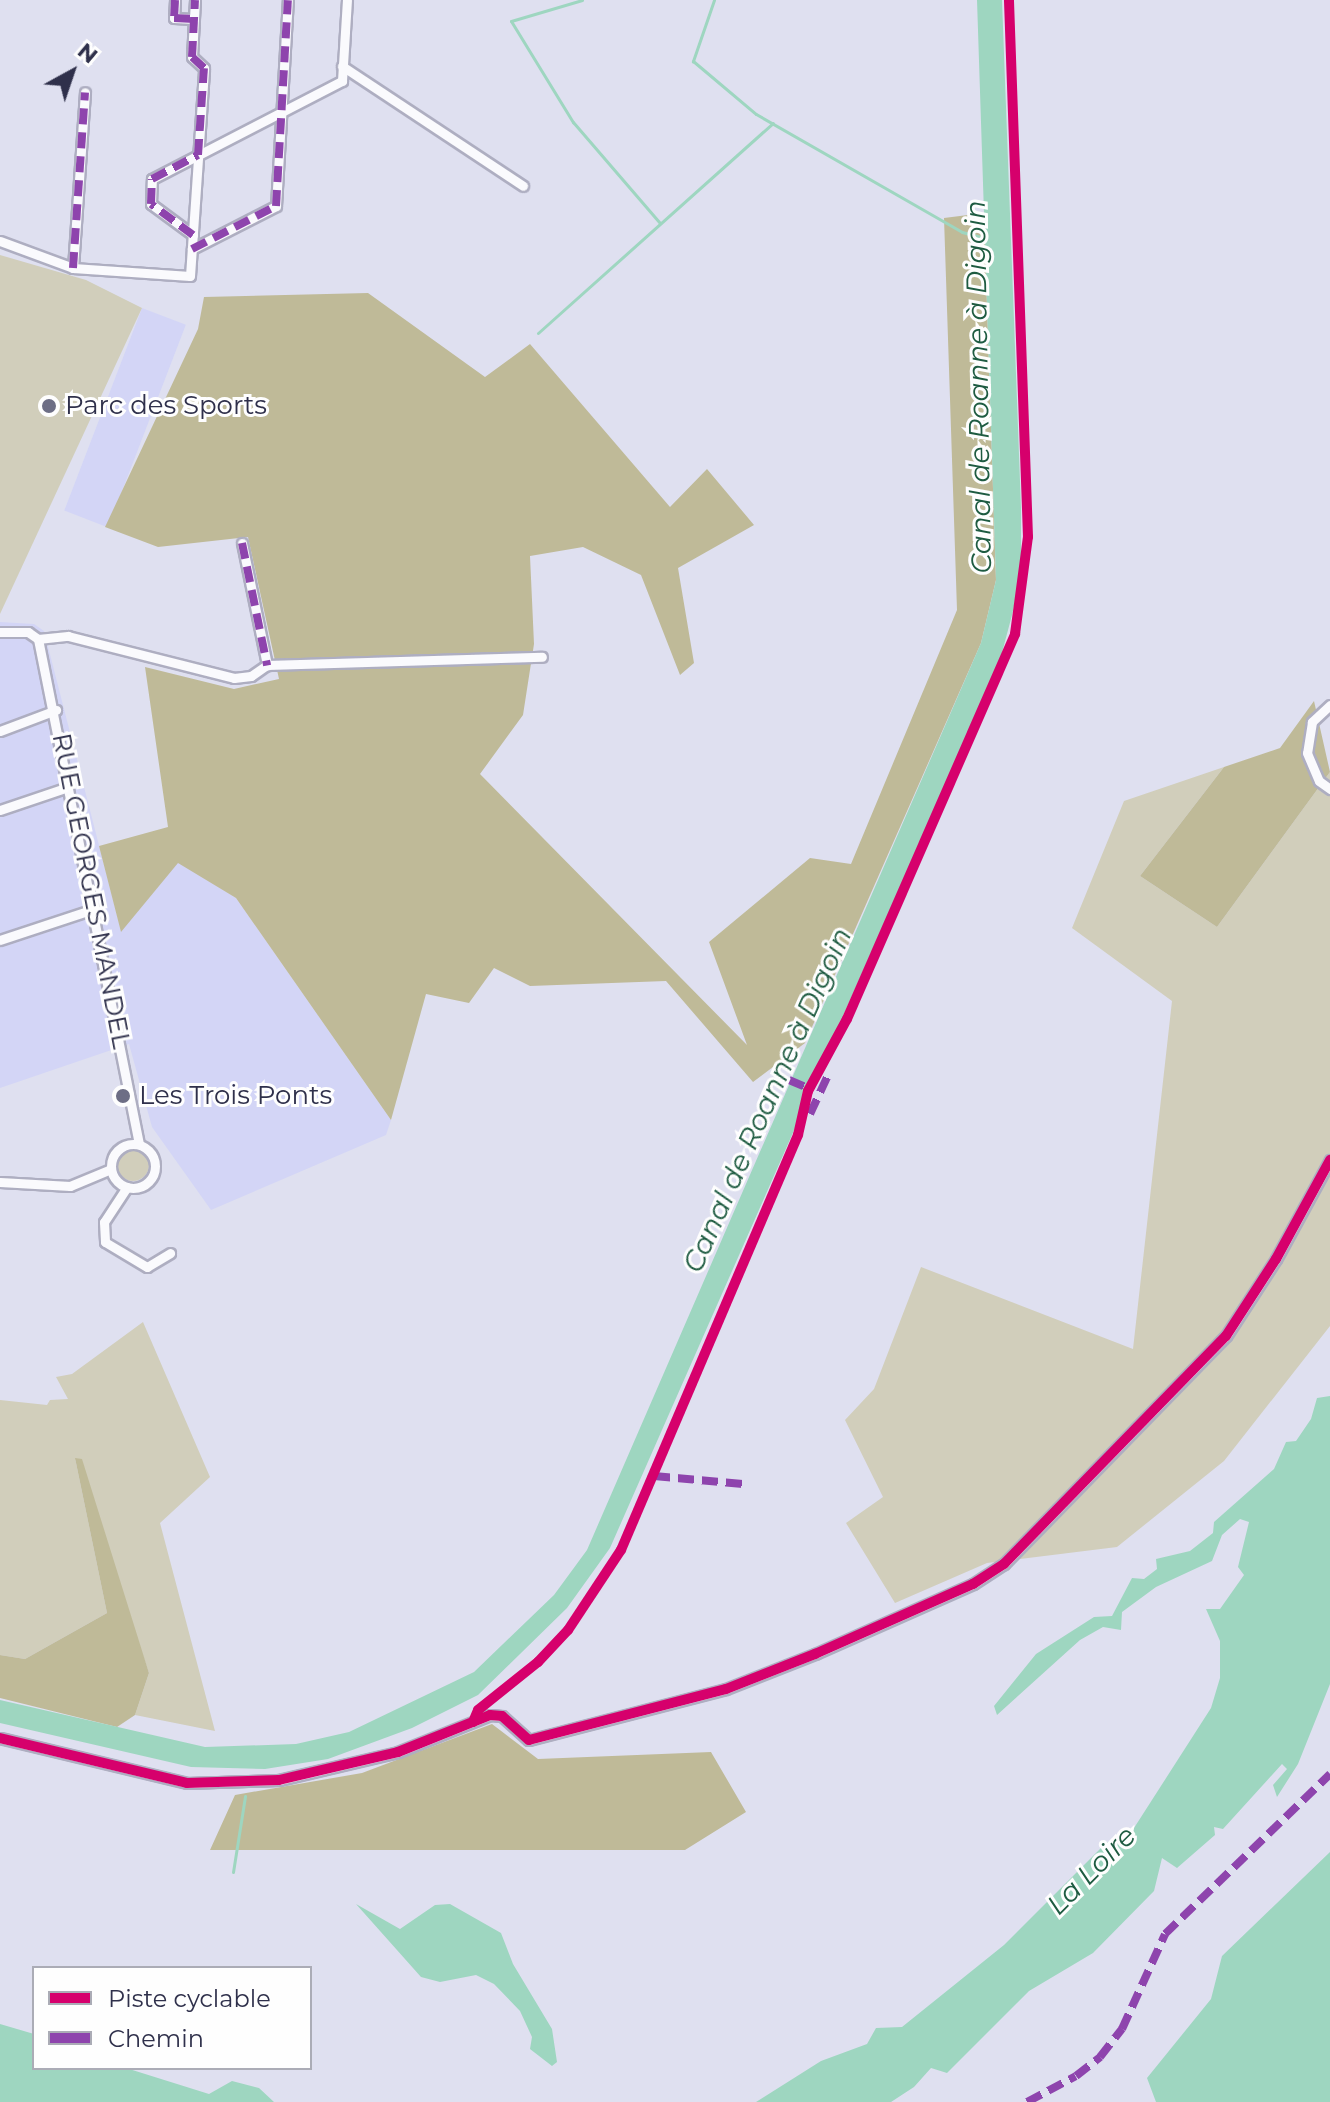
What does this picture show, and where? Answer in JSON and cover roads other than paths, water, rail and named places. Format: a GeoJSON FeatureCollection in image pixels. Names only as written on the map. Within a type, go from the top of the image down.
{"type":"FeatureCollection","features":[{"type":"Feature","properties":{"kind":"street"},"geometry":{"type":"LineString","coordinates":[[175,0],[174,18],[194,19]]}},
{"type":"Feature","properties":{"kind":"street"},"geometry":{"type":"LineString","coordinates":[[0,241],[73,268],[190,276],[204,68],[192,57],[195,0]]}},
{"type":"Feature","properties":{"kind":"street"},"geometry":{"type":"LineString","coordinates":[[192,249],[276,206],[288,0]]}},
{"type":"Feature","properties":{"kind":"street"},"geometry":{"type":"LineString","coordinates":[[193,235],[154,209],[152,179],[342,81],[347,0]]}},
{"type":"Feature","properties":{"kind":"street"},"geometry":{"type":"LineString","coordinates":[[342,66],[523,186]]}},
{"type":"Feature","properties":{"kind":"street"},"geometry":{"type":"LineString","coordinates":[[73,268],[85,92]]}},
{"type":"Feature","properties":{"kind":"street"},"geometry":{"type":"LineString","coordinates":[[242,543],[267,665]]}},
{"type":"Feature","properties":{"kind":"street"},"geometry":{"type":"LineString","coordinates":[[0,632],[28,632],[38,639],[68,636],[234,678],[251,676],[267,665],[542,657]]}},
{"type":"Feature","properties":{"kind":"street","name":"RUE GEORGES MANDEL"},"geometry":{"type":"LineString","coordinates":[[38,639],[56,710],[68,787],[139,1144],[151,1153],[153,1175],[142,1186],[127,1187]]}},
{"type":"Feature","properties":{"kind":"street"},"geometry":{"type":"LineString","coordinates":[[1330,705],[1312,722],[1307,753],[1319,781],[1330,789]]}},
{"type":"Feature","properties":{"kind":"street"},"geometry":{"type":"LineString","coordinates":[[0,731],[56,710]]}},
{"type":"Feature","properties":{"kind":"street"},"geometry":{"type":"LineString","coordinates":[[0,810],[68,787]]}},
{"type":"Feature","properties":{"kind":"street"},"geometry":{"type":"LineString","coordinates":[[0,940],[94,909]]}},
{"type":"Feature","properties":{"kind":"street"},"geometry":{"type":"LineString","coordinates":[[0,1182],[70,1186],[111,1169],[121,1147],[139,1144]]}},
{"type":"Feature","properties":{"kind":"street"},"geometry":{"type":"LineString","coordinates":[[0,1738],[187,1783],[225,1785],[327,1772],[473,1722],[502,1716],[529,1740],[726,1689],[973,1584],[1004,1564],[1226,1336],[1276,1259],[1330,1160]]}},
{"type":"Feature","properties":{"kind":"street"},"geometry":{"type":"LineString","coordinates":[[111,1169],[127,1187],[104,1222],[105,1242],[147,1267],[170,1253]]}},
{"type":"Feature","properties":{"kind":"water"},"geometry":{"type":"Polygon","coordinates":[[[977,0],[1002,0],[1021,508],[1021,573],[1012,615],[999,664],[823,1061],[806,1085],[799,1119],[610,1548],[567,1608],[478,1695],[412,1728],[328,1759],[265,1769],[191,1767],[0,1723],[0,1700],[205,1747],[296,1744],[349,1732],[474,1672],[554,1595],[587,1550],[981,643],[996,580],[977,0]]]}},
{"type":"Feature","properties":{"kind":"water","name":"La Loire"},"geometry":{"type":"Polygon","coordinates":[[[1330,1396],[1330,1684],[1298,1764],[1277,1797],[1273,1785],[1287,1769],[1282,1764],[1223,1829],[1214,1827],[1215,1835],[1177,1868],[1162,1858],[1154,1891],[1093,1953],[1029,1991],[947,2073],[931,2068],[914,2087],[891,2102],[756,2102],[821,2061],[867,2044],[876,2028],[902,2027],[1004,1945],[1106,1843],[1134,1828],[1211,1708],[1220,1678],[1220,1641],[1206,1609],[1220,1609],[1244,1575],[1238,1567],[1249,1522],[1240,1519],[1222,1535],[1212,1561],[1156,1587],[1122,1612],[1121,1630],[1103,1627],[1080,1640],[997,1715],[994,1706],[1036,1654],[1094,1617],[1112,1616],[1132,1578],[1144,1579],[1157,1569],[1156,1559],[1190,1551],[1213,1533],[1214,1522],[1274,1469],[1286,1442],[1296,1441],[1311,1419],[1317,1398],[1330,1396]]]}},
{"type":"Feature","properties":{"kind":"water"},"geometry":{"type":"Polygon","coordinates":[[[1330,1852],[1330,2102],[1156,2102],[1147,2078],[1211,1999],[1222,1956],[1330,1852]]]}},
{"type":"Feature","properties":{"kind":"water"},"geometry":{"type":"Polygon","coordinates":[[[356,1904],[400,1929],[435,1905],[450,1904],[501,1933],[513,1964],[552,2029],[557,2062],[552,2066],[530,2049],[532,2037],[520,2011],[494,1984],[476,1975],[440,1982],[421,1977],[356,1904]]]}},
{"type":"Feature","properties":{"kind":"water"},"geometry":{"type":"Polygon","coordinates":[[[0,2024],[32,2033],[32,2070],[132,2070],[209,2094],[232,2081],[259,2088],[274,2102],[0,2102],[0,2024]]]}},
{"type":"Feature","properties":{"kind":"waterway"},"geometry":{"type":"LineString","coordinates":[[582,0],[511,21],[573,122],[660,223]]}},
{"type":"Feature","properties":{"kind":"waterway","name":"Canal de Roanne à Digoin"},"geometry":{"type":"LineString","coordinates":[[714,0],[693,61],[756,114],[962,232],[988,239]]}},
{"type":"Feature","properties":{"kind":"waterway"},"geometry":{"type":"LineString","coordinates":[[538,333],[773,123]]}},
{"type":"Feature","properties":{"kind":"waterway"},"geometry":{"type":"LineString","coordinates":[[233,1872],[245,1796]]}},
{"type":"Feature","properties":{"kind":"place","name":"Parc des Sports"},"geometry":{"type":"Point","coordinates":[49,406]}},
{"type":"Feature","properties":{"kind":"place","name":"Les Trois Ponts"},"geometry":{"type":"Point","coordinates":[123,1096]}}]}
